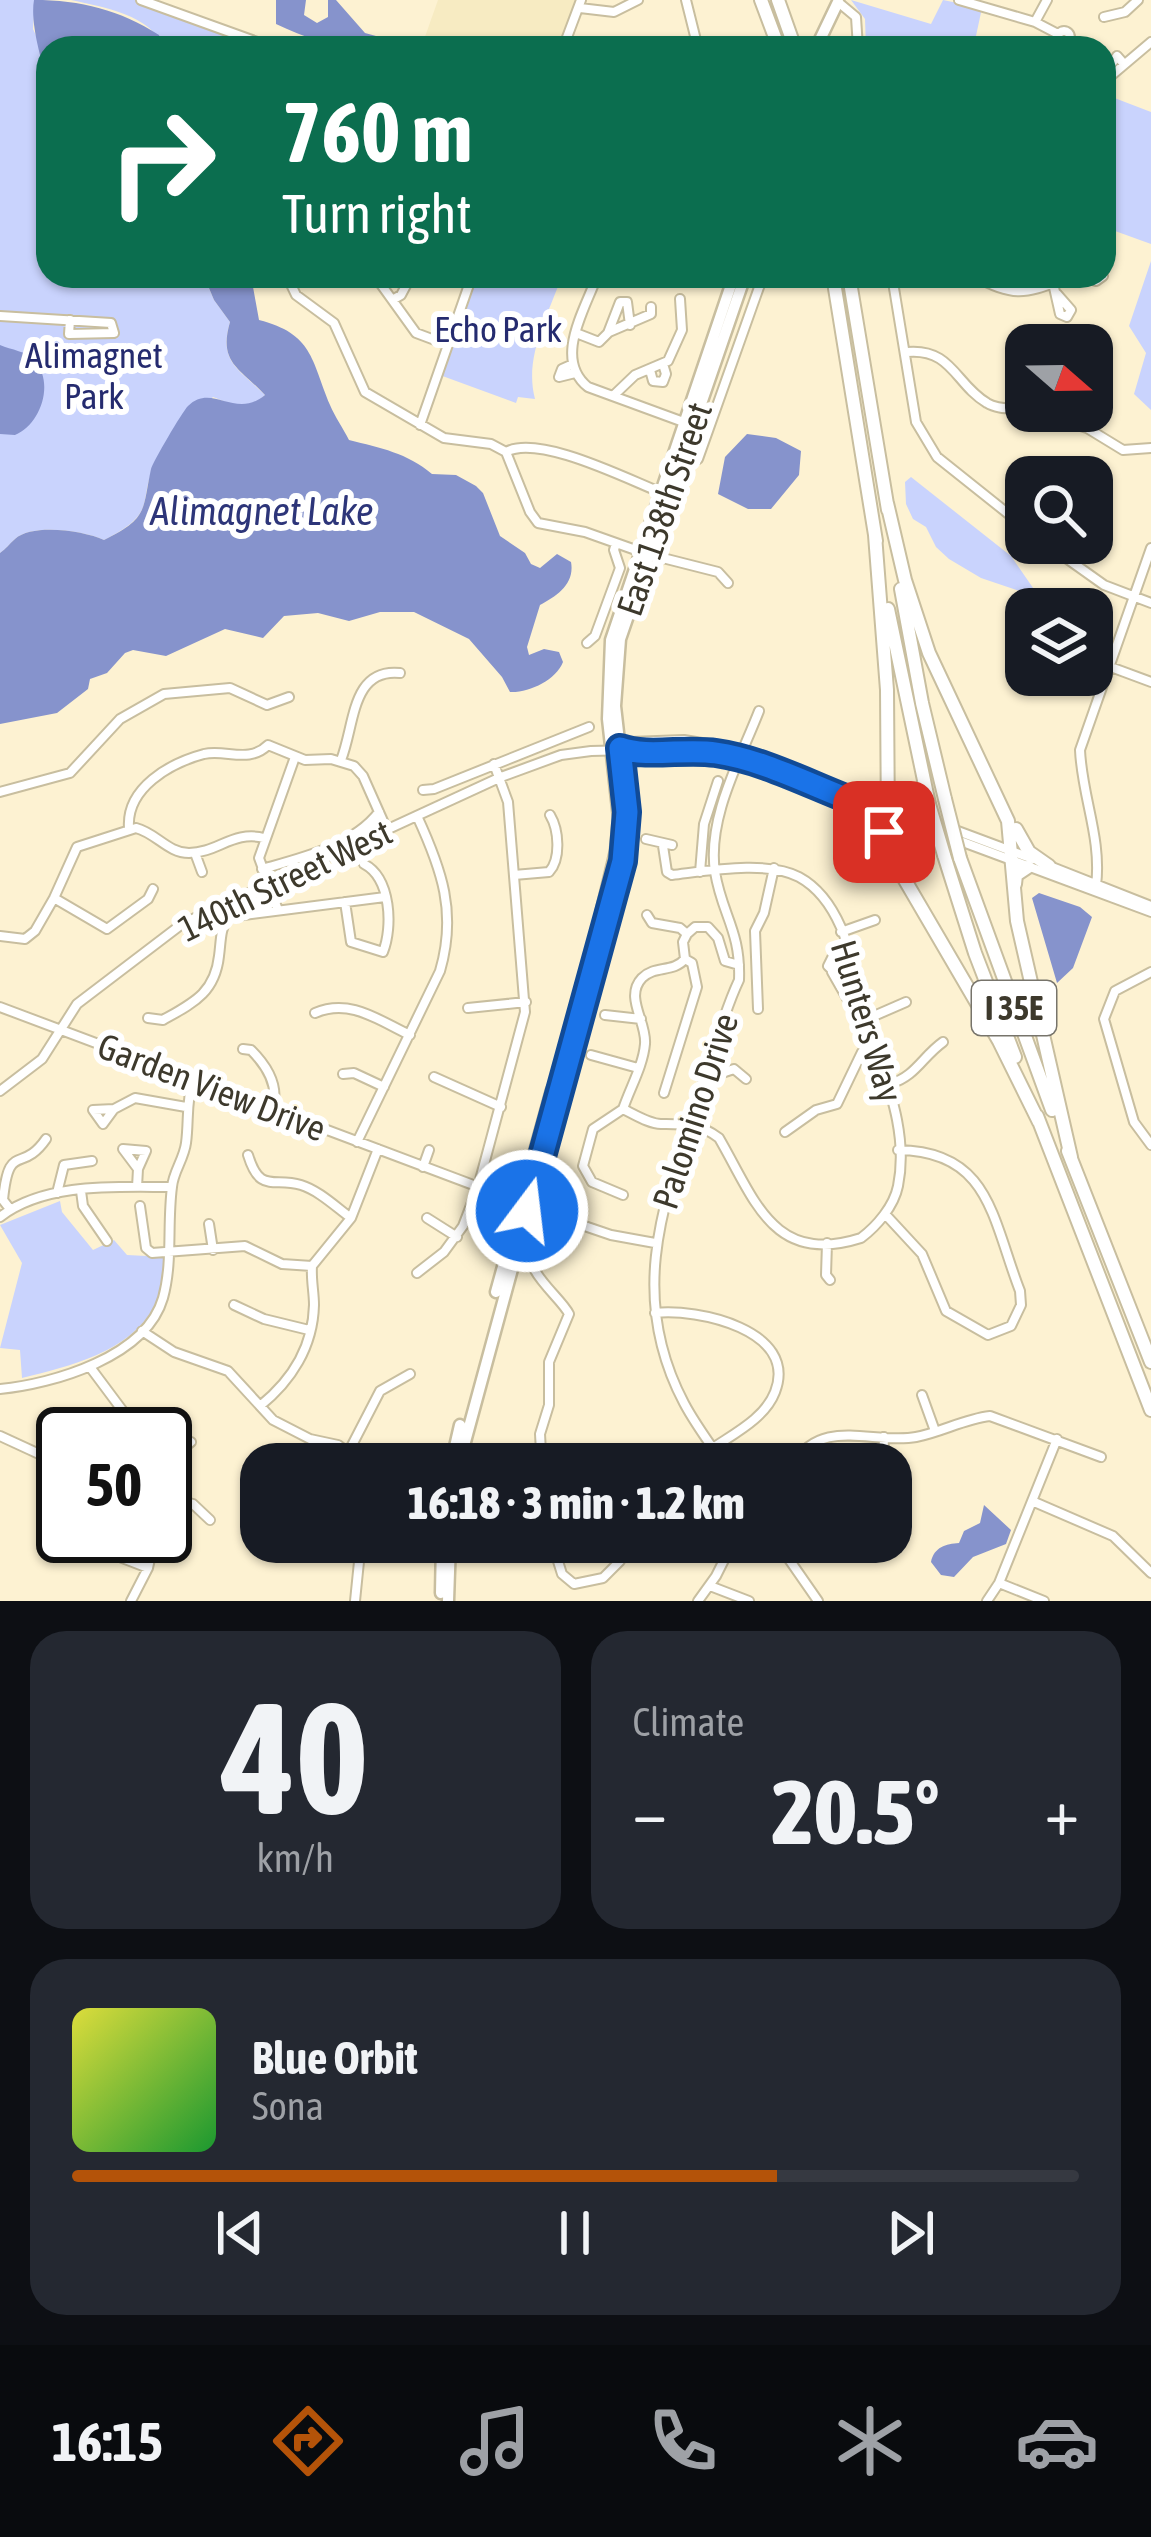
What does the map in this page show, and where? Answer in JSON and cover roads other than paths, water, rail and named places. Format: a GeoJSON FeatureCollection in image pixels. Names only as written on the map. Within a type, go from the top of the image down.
{"type":"FeatureCollection","features":[{"type":"Feature","properties":{"kind":"highway"},"geometry":{"type":"LineString","coordinates":[[760,0],[774,36]]}},
{"type":"Feature","properties":{"kind":"highway"},"geometry":{"type":"LineString","coordinates":[[778,0],[791,36]]}},
{"type":"Feature","properties":{"kind":"highway","name":"I 35E"},"geometry":{"type":"LineString","coordinates":[[835,288],[901,683],[929,804],[975,953],[1151,1410]]}},
{"type":"Feature","properties":{"kind":"highway","name":"I 35E"},"geometry":{"type":"LineString","coordinates":[[852,288],[918,684],[961,858],[1151,1362]]}},
{"type":"Feature","properties":{"kind":"highway"},"geometry":{"type":"LineString","coordinates":[[887,503],[929,652],[1027,850],[1049,866]]}},
{"type":"Feature","properties":{"kind":"highway"},"geometry":{"type":"LineString","coordinates":[[875,535],[887,690],[888,809],[895,863]]}},
{"type":"Feature","properties":{"kind":"highway"},"geometry":{"type":"LineString","coordinates":[[888,762],[885,790],[867,802],[895,863],[1039,1122]]}},
{"type":"Feature","properties":{"kind":"highway"},"geometry":{"type":"LineString","coordinates":[[1005,809],[1018,860],[1016,909],[1071,1157]]}},
{"type":"Feature","properties":{"kind":"main road"},"geometry":{"type":"LineString","coordinates":[[824,36],[838,1]]}},
{"type":"Feature","properties":{"kind":"main road","name":"East 138th Street"},"geometry":{"type":"LineString","coordinates":[[461,1443],[623,861],[627,812],[616,749],[609,652],[615,623],[688,424],[730,288]]}},
{"type":"Feature","properties":{"kind":"main road","name":"East 138th Street"},"geometry":{"type":"LineString","coordinates":[[643,553],[660,492],[740,288]]}},
{"type":"Feature","properties":{"kind":"main road"},"geometry":{"type":"LineString","coordinates":[[445,1601],[446,1563]]}},
{"type":"Feature","properties":{"kind":"street"},"geometry":{"type":"LineString","coordinates":[[141,0],[241,36]]}},
{"type":"Feature","properties":{"kind":"street"},"geometry":{"type":"LineString","coordinates":[[568,36],[580,4],[615,17],[638,0]]}},
{"type":"Feature","properties":{"kind":"street"},"geometry":{"type":"LineString","coordinates":[[686,0],[695,36]]}},
{"type":"Feature","properties":{"kind":"street"},"geometry":{"type":"LineString","coordinates":[[958,0],[1035,22],[1058,34]]}},
{"type":"Feature","properties":{"kind":"street"},"geometry":{"type":"LineString","coordinates":[[1035,22],[1047,0]]}},
{"type":"Feature","properties":{"kind":"street"},"geometry":{"type":"LineString","coordinates":[[1104,17],[1125,12],[1138,0]]}},
{"type":"Feature","properties":{"kind":"street"},"geometry":{"type":"LineString","coordinates":[[838,1],[856,17],[857,36]]}},
{"type":"Feature","properties":{"kind":"street"},"geometry":{"type":"LineString","coordinates":[[1124,64],[1151,42]]}},
{"type":"Feature","properties":{"kind":"street"},"geometry":{"type":"LineString","coordinates":[[293,288],[334,323],[365,392],[444,437],[491,443],[506,452],[538,524],[585,532],[718,572],[728,583]]}},
{"type":"Feature","properties":{"kind":"street"},"geometry":{"type":"LineString","coordinates":[[385,288],[416,333],[448,345]]}},
{"type":"Feature","properties":{"kind":"street"},"geometry":{"type":"LineString","coordinates":[[394,299],[405,288]]}},
{"type":"Feature","properties":{"kind":"street"},"geometry":{"type":"LineString","coordinates":[[420,425],[468,288]]}},
{"type":"Feature","properties":{"kind":"street"},"geometry":{"type":"LineString","coordinates":[[593,288],[570,349],[573,369],[588,387],[708,431]]}},
{"type":"Feature","properties":{"kind":"street"},"geometry":{"type":"LineString","coordinates":[[698,459],[759,288]]}},
{"type":"Feature","properties":{"kind":"street"},"geometry":{"type":"LineString","coordinates":[[895,288],[916,422],[947,466],[1005,512]]}},
{"type":"Feature","properties":{"kind":"street"},"geometry":{"type":"LineString","coordinates":[[1000,288],[1009,292],[1057,288]]}},
{"type":"Feature","properties":{"kind":"street"},"geometry":{"type":"LineString","coordinates":[[613,396],[635,374],[663,364],[676,348],[682,330],[680,299]]}},
{"type":"Feature","properties":{"kind":"street"},"geometry":{"type":"LineString","coordinates":[[608,333],[620,302],[627,302],[629,325]]}},
{"type":"Feature","properties":{"kind":"street"},"geometry":{"type":"LineString","coordinates":[[576,334],[598,342],[651,314],[651,307]]}},
{"type":"Feature","properties":{"kind":"street"},"geometry":{"type":"LineString","coordinates":[[0,316],[70,320],[111,323],[114,333],[70,334],[70,320]]}},
{"type":"Feature","properties":{"kind":"street"},"geometry":{"type":"LineString","coordinates":[[908,352],[925,350],[938,356],[992,406],[1005,407]]}},
{"type":"Feature","properties":{"kind":"street"},"geometry":{"type":"LineString","coordinates":[[650,370],[653,381],[663,382],[663,364]]}},
{"type":"Feature","properties":{"kind":"street"},"geometry":{"type":"LineString","coordinates":[[1094,432],[1123,450],[1151,448]]}},
{"type":"Feature","properties":{"kind":"street"},"geometry":{"type":"LineString","coordinates":[[506,452],[518,446],[548,450],[660,492]]}},
{"type":"Feature","properties":{"kind":"street"},"geometry":{"type":"LineString","coordinates":[[587,644],[595,636],[620,568],[616,543]]}},
{"type":"Feature","properties":{"kind":"street"},"geometry":{"type":"LineString","coordinates":[[1113,652],[1151,548]]}},
{"type":"Feature","properties":{"kind":"street"},"geometry":{"type":"LineString","coordinates":[[1071,564],[1151,603]]}},
{"type":"Feature","properties":{"kind":"street"},"geometry":{"type":"LineString","coordinates":[[1113,668],[1151,682]]}},
{"type":"Feature","properties":{"kind":"street"},"geometry":{"type":"LineString","coordinates":[[341,760],[366,682],[380,672],[400,673]]}},
{"type":"Feature","properties":{"kind":"street"},"geometry":{"type":"LineString","coordinates":[[0,792],[70,773],[120,719],[164,694],[230,688],[266,704],[289,697]]}},
{"type":"Feature","properties":{"kind":"street"},"geometry":{"type":"LineString","coordinates":[[1095,888],[1097,841],[1080,749],[1098,696]]}},
{"type":"Feature","properties":{"kind":"street","name":"Palomino Drive"},"geometry":{"type":"LineString","coordinates":[[710,1443],[673,1380],[655,1313],[655,1243],[662,1208],[739,980],[735,931],[715,873],[717,823],[759,711]]}},
{"type":"Feature","properties":{"kind":"street"},"geometry":{"type":"LineString","coordinates":[[423,790],[589,727]]}},
{"type":"Feature","properties":{"kind":"street"},"geometry":{"type":"LineString","coordinates":[[129,828],[130,812],[140,792],[172,766],[206,754],[251,754],[268,745],[296,757],[341,760],[362,776],[387,830]]}},
{"type":"Feature","properties":{"kind":"street","name":"140th Street West"},"geometry":{"type":"LineString","coordinates":[[0,1091],[29,1073],[54,1044],[77,1004],[182,924],[500,777],[561,755],[616,749],[742,755],[1018,860]]}},
{"type":"Feature","properties":{"kind":"street"},"geometry":{"type":"LineString","coordinates":[[278,910],[259,858],[296,757]]}},
{"type":"Feature","properties":{"kind":"street"},"geometry":{"type":"LineString","coordinates":[[417,1273],[457,1238],[478,1187],[526,1002],[506,834],[508,802],[494,764]]}},
{"type":"Feature","properties":{"kind":"street"},"geometry":{"type":"LineString","coordinates":[[700,872],[704,824],[718,781]]}},
{"type":"Feature","properties":{"kind":"street"},"geometry":{"type":"LineString","coordinates":[[262,869],[293,862],[365,828],[379,812]]}},
{"type":"Feature","properties":{"kind":"street"},"geometry":{"type":"LineString","coordinates":[[514,875],[549,872],[556,864],[556,825],[550,815]]}},
{"type":"Feature","properties":{"kind":"street"},"geometry":{"type":"LineString","coordinates":[[357,1142],[440,971],[449,925],[443,876],[417,816]]}},
{"type":"Feature","properties":{"kind":"street"},"geometry":{"type":"LineString","coordinates":[[0,936],[12,940],[30,936],[77,847],[129,828],[146,830],[170,848],[195,853],[242,834],[264,838]]}},
{"type":"Feature","properties":{"kind":"street"},"geometry":{"type":"LineString","coordinates":[[646,839],[667,846],[667,872],[672,875],[774,868],[764,914],[755,931],[758,1010]]}},
{"type":"Feature","properties":{"kind":"street"},"geometry":{"type":"LineString","coordinates":[[195,853],[202,872]]}},
{"type":"Feature","properties":{"kind":"street"},"geometry":{"type":"LineString","coordinates":[[1018,860],[1049,866],[1095,888]]}},
{"type":"Feature","properties":{"kind":"street"},"geometry":{"type":"LineString","coordinates":[[1018,860],[1151,909]]}},
{"type":"Feature","properties":{"kind":"street"},"geometry":{"type":"LineString","coordinates":[[345,902],[351,942],[379,953],[386,949],[385,897],[374,869],[364,864]]}},
{"type":"Feature","properties":{"kind":"street","name":"Hunters Way"},"geometry":{"type":"LineString","coordinates":[[774,868],[812,885],[825,899],[852,961],[890,1084],[898,1186],[884,1214]]}},
{"type":"Feature","properties":{"kind":"street"},"geometry":{"type":"LineString","coordinates":[[54,898],[107,929],[148,899],[153,889]]}},
{"type":"Feature","properties":{"kind":"street"},"geometry":{"type":"LineString","coordinates":[[148,1018],[163,1020],[210,989],[228,917],[385,897]]}},
{"type":"Feature","properties":{"kind":"street"},"geometry":{"type":"LineString","coordinates":[[647,915],[652,923],[687,934]]}},
{"type":"Feature","properties":{"kind":"street"},"geometry":{"type":"LineString","coordinates":[[841,932],[874,920]]}},
{"type":"Feature","properties":{"kind":"street"},"geometry":{"type":"LineString","coordinates":[[664,1093],[697,987],[692,963],[686,959],[683,942],[687,934],[695,927],[708,927],[718,938],[724,961],[740,965]]}},
{"type":"Feature","properties":{"kind":"street"},"geometry":{"type":"LineString","coordinates":[[836,950],[828,966],[848,1000]]}},
{"type":"Feature","properties":{"kind":"street"},"geometry":{"type":"LineString","coordinates":[[623,1195],[592,1182],[583,1166],[593,1129],[623,1109],[638,1068],[645,1044],[635,1002],[641,979],[655,971],[675,969],[686,959]]}},
{"type":"Feature","properties":{"kind":"street"},"geometry":{"type":"LineString","coordinates":[[833,971],[852,961]]}},
{"type":"Feature","properties":{"kind":"street"},"geometry":{"type":"LineString","coordinates":[[1151,972],[1115,991],[1104,1019],[1134,1123],[1151,1145]]}},
{"type":"Feature","properties":{"kind":"street"},"geometry":{"type":"LineString","coordinates":[[468,1008],[526,1002]]}},
{"type":"Feature","properties":{"kind":"street"},"geometry":{"type":"LineString","coordinates":[[867,1018],[906,1002]]}},
{"type":"Feature","properties":{"kind":"street","name":"Garden View Drive"},"geometry":{"type":"LineString","coordinates":[[0,1006],[561,1218],[655,1243]]}},
{"type":"Feature","properties":{"kind":"street"},"geometry":{"type":"LineString","coordinates":[[315,1013],[347,1006],[410,1035]]}},
{"type":"Feature","properties":{"kind":"street"},"geometry":{"type":"LineString","coordinates":[[605,1015],[641,1019]]}},
{"type":"Feature","properties":{"kind":"street"},"geometry":{"type":"LineString","coordinates":[[890,1084],[913,1075],[925,1055],[943,1042]]}},
{"type":"Feature","properties":{"kind":"street"},"geometry":{"type":"LineString","coordinates":[[785,1132],[817,1110],[837,1104],[862,1052],[876,1045]]}},
{"type":"Feature","properties":{"kind":"street"},"geometry":{"type":"LineString","coordinates":[[243,1049],[251,1050],[268,1070],[276,1092],[272,1109]]}},
{"type":"Feature","properties":{"kind":"street"},"geometry":{"type":"LineString","coordinates":[[591,1055],[638,1068]]}},
{"type":"Feature","properties":{"kind":"street"},"geometry":{"type":"LineString","coordinates":[[708,1070],[719,1074],[734,1070],[746,1079]]}},
{"type":"Feature","properties":{"kind":"street"},"geometry":{"type":"LineString","coordinates":[[343,1074],[354,1072],[384,1087]]}},
{"type":"Feature","properties":{"kind":"street"},"geometry":{"type":"LineString","coordinates":[[434,1077],[500,1107]]}},
{"type":"Feature","properties":{"kind":"street"},"geometry":{"type":"LineString","coordinates":[[0,1389],[90,1367],[114,1354],[142,1331],[164,1296],[172,1187],[186,1146],[186,1107],[193,1079]]}},
{"type":"Feature","properties":{"kind":"street"},"geometry":{"type":"LineString","coordinates":[[114,1109],[135,1098],[186,1107]]}},
{"type":"Feature","properties":{"kind":"street"},"geometry":{"type":"LineString","coordinates":[[623,1109],[659,1124],[676,1120],[690,1124],[719,1138],[776,1230],[801,1243],[861,1238],[884,1214],[922,1254],[946,1311],[988,1335],[1011,1326],[1021,1305],[1020,1291],[973,1176],[949,1158],[898,1150]]}},
{"type":"Feature","properties":{"kind":"street"},"geometry":{"type":"LineString","coordinates":[[10,1209],[3,1200],[6,1170],[46,1139]]}},
{"type":"Feature","properties":{"kind":"street"},"geometry":{"type":"LineString","coordinates":[[260,1406],[292,1376],[314,1307],[312,1266],[351,1218],[377,1149]]}},
{"type":"Feature","properties":{"kind":"street"},"geometry":{"type":"LineString","coordinates":[[423,1167],[429,1150]]}},
{"type":"Feature","properties":{"kind":"street"},"geometry":{"type":"LineString","coordinates":[[248,1155],[255,1174],[263,1180],[304,1186],[351,1218]]}},
{"type":"Feature","properties":{"kind":"street"},"geometry":{"type":"LineString","coordinates":[[57,1193],[64,1166],[92,1161]]}},
{"type":"Feature","properties":{"kind":"street"},"geometry":{"type":"LineString","coordinates":[[137,1187],[138,1169]]}},
{"type":"Feature","properties":{"kind":"street"},"geometry":{"type":"LineString","coordinates":[[0,1217],[57,1193],[172,1187]]}},
{"type":"Feature","properties":{"kind":"street"},"geometry":{"type":"LineString","coordinates":[[81,1191],[83,1206],[107,1240]]}},
{"type":"Feature","properties":{"kind":"street"},"geometry":{"type":"LineString","coordinates":[[140,1206],[146,1248],[162,1255],[170,1249],[244,1246],[282,1264],[312,1266]]}},
{"type":"Feature","properties":{"kind":"street"},"geometry":{"type":"LineString","coordinates":[[427,1218],[457,1238]]}},
{"type":"Feature","properties":{"kind":"street"},"geometry":{"type":"LineString","coordinates":[[541,1443],[549,1405],[549,1362],[569,1314],[534,1270],[531,1259],[536,1246],[554,1234],[561,1218]]}},
{"type":"Feature","properties":{"kind":"street"},"geometry":{"type":"LineString","coordinates":[[209,1224],[213,1250]]}},
{"type":"Feature","properties":{"kind":"street"},"geometry":{"type":"LineString","coordinates":[[826,1243],[830,1280]]}},
{"type":"Feature","properties":{"kind":"street"},"geometry":{"type":"LineString","coordinates":[[234,1305],[309,1330]]}},
{"type":"Feature","properties":{"kind":"street"},"geometry":{"type":"LineString","coordinates":[[655,1313],[688,1312],[740,1327],[760,1340],[774,1359],[778,1382],[769,1404],[720,1443]]}},
{"type":"Feature","properties":{"kind":"street"},"geometry":{"type":"LineString","coordinates":[[142,1331],[174,1352],[228,1371],[287,1430],[325,1443]]}},
{"type":"Feature","properties":{"kind":"street"},"geometry":{"type":"LineString","coordinates":[[90,1367],[119,1407]]}},
{"type":"Feature","properties":{"kind":"street"},"geometry":{"type":"LineString","coordinates":[[353,1443],[380,1391],[410,1374]]}},
{"type":"Feature","properties":{"kind":"street"},"geometry":{"type":"LineString","coordinates":[[922,1395],[935,1431]]}},
{"type":"Feature","properties":{"kind":"street"},"geometry":{"type":"LineString","coordinates":[[813,1443],[820,1438],[913,1438],[990,1416],[1101,1457]]}},
{"type":"Feature","properties":{"kind":"street"},"geometry":{"type":"LineString","coordinates":[[0,1436],[36,1453]]}},
{"type":"Feature","properties":{"kind":"street"},"geometry":{"type":"LineString","coordinates":[[884,1437],[884,1443]]}},
{"type":"Feature","properties":{"kind":"street"},"geometry":{"type":"LineString","coordinates":[[987,1601],[999,1583],[1057,1439]]}},
{"type":"Feature","properties":{"kind":"street"},"geometry":{"type":"LineString","coordinates":[[1032,1501],[1113,1536],[1151,1573]]}},
{"type":"Feature","properties":{"kind":"street"},"geometry":{"type":"LineString","coordinates":[[192,1504],[210,1520]]}},
{"type":"Feature","properties":{"kind":"street"},"geometry":{"type":"LineString","coordinates":[[135,1563],[148,1568]]}},
{"type":"Feature","properties":{"kind":"street"},"geometry":{"type":"LineString","coordinates":[[131,1601],[149,1563]]}},
{"type":"Feature","properties":{"kind":"street"},"geometry":{"type":"LineString","coordinates":[[356,1601],[359,1563]]}},
{"type":"Feature","properties":{"kind":"street"},"geometry":{"type":"LineString","coordinates":[[559,1563],[562,1574],[574,1584],[603,1578],[618,1563]]}},
{"type":"Feature","properties":{"kind":"street"},"geometry":{"type":"LineString","coordinates":[[698,1601],[722,1563]]}},
{"type":"Feature","properties":{"kind":"street"},"geometry":{"type":"LineString","coordinates":[[792,1563],[818,1601]]}},
{"type":"Feature","properties":{"kind":"street"},"geometry":{"type":"LineString","coordinates":[[999,1583],[1044,1601]]}},
{"type":"Feature","properties":{"kind":"street"},"geometry":{"type":"LineString","coordinates":[[710,1586],[749,1601]]}},
{"type":"Feature","properties":{"kind":"water"},"geometry":{"type":"Polygon","coordinates":[[[34,0],[84,4],[115,13],[159,36],[36,36],[34,0]]]}},
{"type":"Feature","properties":{"kind":"water"},"geometry":{"type":"Polygon","coordinates":[[[276,0],[306,0],[304,15],[317,23],[328,17],[328,0],[336,0],[365,33],[376,36],[306,36],[276,24],[276,0]]]}},
{"type":"Feature","properties":{"kind":"water","name":"Alimagnet Lake"},"geometry":{"type":"Polygon","coordinates":[[[209,288],[253,288],[259,320],[290,333],[308,350],[349,440],[403,456],[432,474],[456,475],[476,486],[500,536],[525,553],[531,564],[540,568],[557,554],[571,562],[567,583],[540,605],[527,647],[529,655],[544,649],[559,652],[563,662],[548,680],[510,692],[469,639],[414,612],[380,612],[349,621],[318,613],[284,616],[263,638],[225,629],[166,656],[133,650],[107,673],[90,679],[88,689],[57,713],[0,724],[0,553],[15,539],[34,531],[72,532],[104,540],[129,526],[144,505],[153,465],[188,406],[206,398],[244,404],[265,395],[229,356],[230,322],[209,288]]]}},
{"type":"Feature","properties":{"kind":"water"},"geometry":{"type":"Polygon","coordinates":[[[0,345],[32,358],[44,381],[38,413],[15,435],[0,434],[0,345]]]}},
{"type":"Feature","properties":{"kind":"water"},"geometry":{"type":"Polygon","coordinates":[[[747,434],[776,438],[801,451],[799,475],[771,509],[748,509],[718,494],[725,457],[747,434]]]}},
{"type":"Feature","properties":{"kind":"water"},"geometry":{"type":"Polygon","coordinates":[[[1039,893],[1080,907],[1092,917],[1073,968],[1057,983],[1032,898],[1039,893]]]}},
{"type":"Feature","properties":{"kind":"water"},"geometry":{"type":"Polygon","coordinates":[[[984,1505],[1011,1530],[1006,1544],[973,1557],[954,1577],[941,1575],[931,1562],[935,1553],[959,1543],[964,1531],[980,1523],[984,1505]]]}},
{"type":"Feature","properties":{"kind":"park label","name":"Echo Park"},"geometry":{"type":"Point","coordinates":[498,329]}},
{"type":"Feature","properties":{"kind":"park label","name":"Alimagnet Park"},"geometry":{"type":"Point","coordinates":[94,376]}}]}
